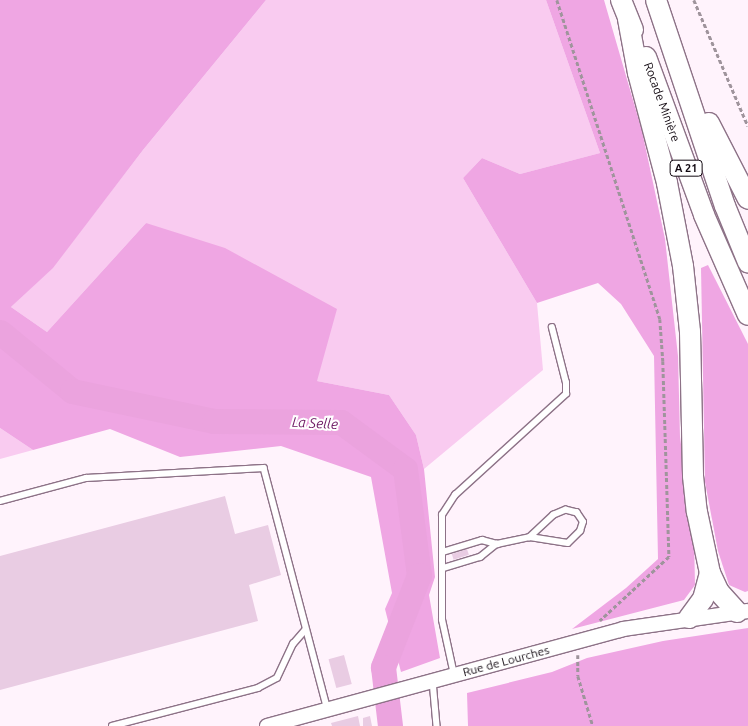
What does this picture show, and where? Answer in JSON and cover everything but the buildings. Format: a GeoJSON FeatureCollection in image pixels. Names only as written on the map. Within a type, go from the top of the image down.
{"type":"FeatureCollection","features":[{"type":"Feature","properties":{"kind":"highway","name":"Rocade Minière"},"geometry":{"type":"LineString","coordinates":[[621,0],[646,56],[715,244],[748,315]]}},
{"type":"Feature","properties":{"kind":"highway"},"geometry":{"type":"LineString","coordinates":[[659,9],[716,138],[748,199]]}},
{"type":"Feature","properties":{"kind":"highway","name":"A 21"},"geometry":{"type":"LineString","coordinates":[[659,9],[725,206],[748,262]]}},
{"type":"Feature","properties":{"kind":"highway"},"geometry":{"type":"LineString","coordinates":[[628,19],[638,73],[668,183],[683,266],[691,350],[693,476],[710,573],[718,592],[742,611]]}},
{"type":"Feature","properties":{"kind":"highway"},"geometry":{"type":"LineString","coordinates":[[689,618],[703,599],[710,573]]}},
{"type":"Feature","properties":{"kind":"street","name":"Rue de Lourches"},"geometry":{"type":"LineString","coordinates":[[267,726],[579,641],[689,618],[742,611]]}},
{"type":"Feature","properties":{"kind":"lane"},"geometry":{"type":"LineString","coordinates":[[454,675],[442,620],[444,552],[442,515],[449,502],[566,394],[566,382],[552,328]]}},
{"type":"Feature","properties":{"kind":"lane"},"geometry":{"type":"LineString","coordinates":[[0,501],[86,478],[264,468],[305,630],[328,710]]}},
{"type":"Feature","properties":{"kind":"lane"},"geometry":{"type":"LineString","coordinates":[[444,552],[482,540],[497,544],[530,537],[568,542],[580,531],[583,522],[577,513],[566,510],[554,514],[530,537]]}},
{"type":"Feature","properties":{"kind":"lane"},"geometry":{"type":"LineString","coordinates":[[444,568],[481,557],[497,544]]}},
{"type":"Feature","properties":{"kind":"lane"},"geometry":{"type":"LineString","coordinates":[[112,726],[258,688],[277,678],[293,644],[305,630]]}},
{"type":"Feature","properties":{"kind":"lane"},"geometry":{"type":"LineString","coordinates":[[433,681],[438,726]]}},
{"type":"Feature","properties":{"kind":"path"},"geometry":{"type":"LineString","coordinates":[[557,0],[660,319],[663,361],[669,557],[579,641],[578,676],[594,726]]}},
{"type":"Feature","properties":{"kind":"path"},"geometry":{"type":"LineString","coordinates":[[694,0],[748,126]]}},
{"type":"Feature","properties":{"kind":"shaded area"},"geometry":{"type":"Polygon","coordinates":[[[0,0],[266,0],[143,150],[53,268],[11,307],[47,332],[146,223],[225,248],[337,309],[317,381],[389,395],[416,435],[424,469],[435,577],[429,595],[440,658],[401,672],[385,609],[392,593],[371,477],[281,446],[180,457],[110,429],[33,450],[0,428],[0,0]]]}},
{"type":"Feature","properties":{"kind":"shaded area"},"geometry":{"type":"Polygon","coordinates":[[[266,0],[546,0],[600,153],[520,174],[482,158],[463,178],[537,303],[543,370],[424,469],[416,435],[389,395],[317,381],[146,223],[47,332],[11,307],[53,267],[143,150],[266,0]]]}},
{"type":"Feature","properties":{"kind":"shaded area"},"geometry":{"type":"Polygon","coordinates":[[[546,0],[604,0],[642,131],[665,239],[678,356],[680,437],[694,539],[695,585],[684,600],[572,629],[626,588],[658,559],[654,356],[621,304],[598,283],[537,303],[463,178],[482,158],[520,174],[600,153],[546,0]]]}},
{"type":"Feature","properties":{"kind":"shaded area"},"geometry":{"type":"Polygon","coordinates":[[[708,265],[748,344],[748,591],[745,592],[729,585],[718,551],[705,482],[701,268],[708,265]]]}},
{"type":"Feature","properties":{"kind":"shaded area"},"geometry":{"type":"Polygon","coordinates":[[[0,428],[33,450],[0,459],[0,428]]]}},
{"type":"Feature","properties":{"kind":"shaded area"},"geometry":{"type":"Polygon","coordinates":[[[748,628],[748,726],[468,726],[467,693],[552,672],[587,658],[663,641],[748,628]]]}},
{"type":"Feature","properties":{"kind":"waterway","name":"La Selle"},"geometry":{"type":"LineString","coordinates":[[0,332],[72,391],[214,421],[341,422],[405,469],[419,575],[383,667],[390,726]]}}]}
